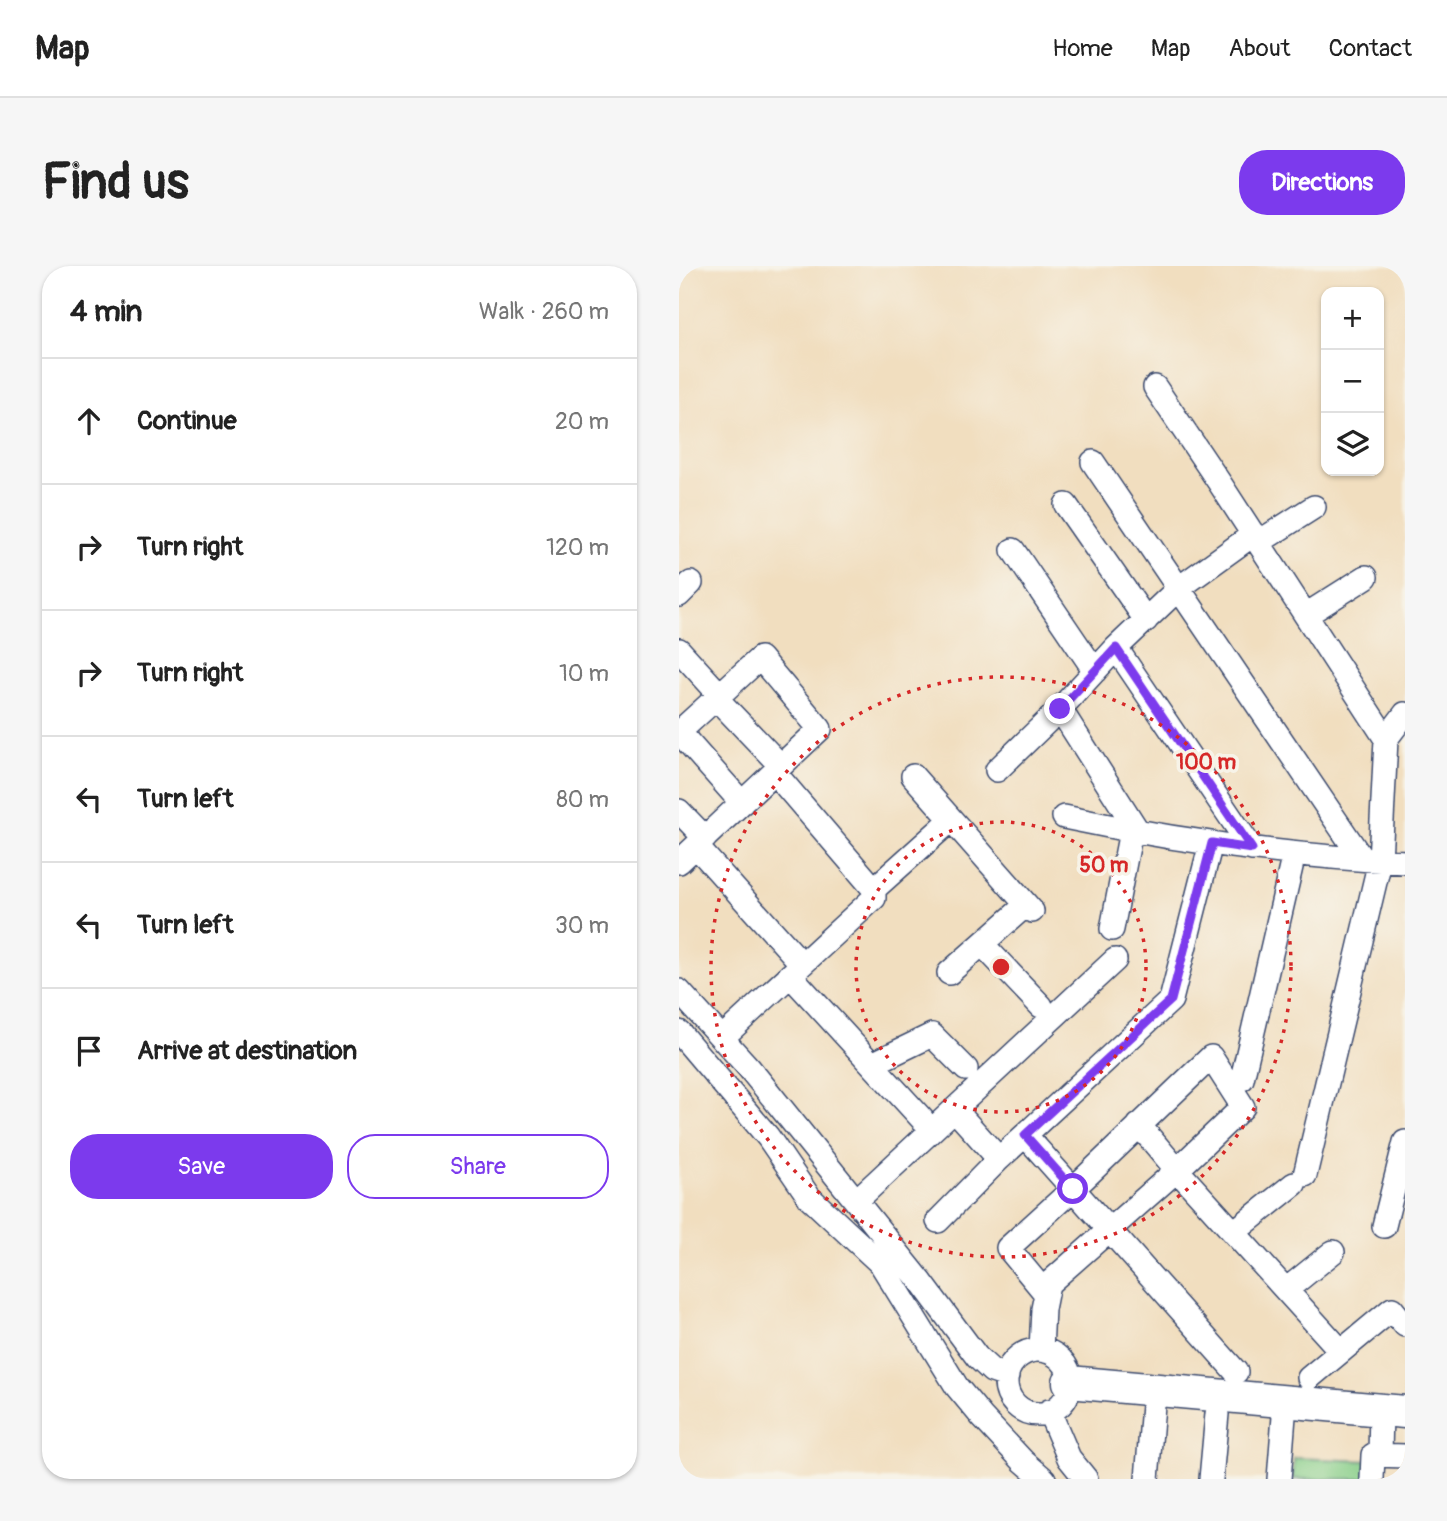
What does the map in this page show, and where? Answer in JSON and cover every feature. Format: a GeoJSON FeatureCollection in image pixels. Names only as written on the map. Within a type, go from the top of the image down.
{"type":"FeatureCollection","features":[{"type":"Feature","properties":{"kind":"street"},"geometry":{"type":"LineString","coordinates":[[1155,387],[1392,748]]}},
{"type":"Feature","properties":{"kind":"street"},"geometry":{"type":"LineString","coordinates":[[1093,462],[1371,860]]}},
{"type":"Feature","properties":{"kind":"street"},"geometry":{"type":"LineString","coordinates":[[1066,505],[1146,620]]}},
{"type":"Feature","properties":{"kind":"street"},"geometry":{"type":"LineString","coordinates":[[997,770],[1060,709],[1116,648],[1179,588],[1256,538],[1314,508]]}},
{"type":"Feature","properties":{"kind":"street"},"geometry":{"type":"LineString","coordinates":[[1013,550],[1095,671]]}},
{"type":"Feature","properties":{"kind":"street"},"geometry":{"type":"LineString","coordinates":[[1306,615],[1366,577]]}},
{"type":"Feature","properties":{"kind":"street"},"geometry":{"type":"LineString","coordinates":[[1116,648],[1252,849]]}},
{"type":"Feature","properties":{"kind":"street"},"geometry":{"type":"LineString","coordinates":[[679,650],[874,889],[874,898],[722,1038]]}},
{"type":"Feature","properties":{"kind":"street"},"geometry":{"type":"LineString","coordinates":[[679,862],[742,803],[820,729],[760,658],[679,732],[742,803]]}},
{"type":"Feature","properties":{"kind":"street"},"geometry":{"type":"LineString","coordinates":[[1060,709],[1135,832],[1112,929]]}},
{"type":"Feature","properties":{"kind":"street"},"geometry":{"type":"LineString","coordinates":[[1234,1233],[1299,1179],[1371,860],[1392,748],[1405,714]]}},
{"type":"Feature","properties":{"kind":"street"},"geometry":{"type":"LineString","coordinates":[[913,776],[1029,908],[949,973]]}},
{"type":"Feature","properties":{"kind":"street"},"geometry":{"type":"LineString","coordinates":[[679,811],[796,969],[872,1064],[922,1119]]}},
{"type":"Feature","properties":{"kind":"street"},"geometry":{"type":"LineString","coordinates":[[1064,817],[1135,832],[1252,849],[1405,862]]}},
{"type":"Feature","properties":{"kind":"street"},"geometry":{"type":"LineString","coordinates":[[874,889],[951,820]]}},
{"type":"Feature","properties":{"kind":"street"},"geometry":{"type":"LineString","coordinates":[[938,1221],[999,1159],[1171,1000],[1212,843]]}},
{"type":"Feature","properties":{"kind":"street"},"geometry":{"type":"LineString","coordinates":[[1242,1079],[1294,854]]}},
{"type":"Feature","properties":{"kind":"street"},"geometry":{"type":"LineString","coordinates":[[982,944],[1041,1006]]}},
{"type":"Feature","properties":{"kind":"street"},"geometry":{"type":"LineString","coordinates":[[856,1202],[1115,960]]}},
{"type":"Feature","properties":{"kind":"street"},"geometry":{"type":"LineString","coordinates":[[679,991],[749,1068],[922,1283],[977,1357],[992,1371],[1007,1376]]}},
{"type":"Feature","properties":{"kind":"street"},"geometry":{"type":"LineString","coordinates":[[679,1031],[768,1137],[809,1197],[881,1265],[957,1387],[982,1418],[1044,1479]]}},
{"type":"Feature","properties":{"kind":"street"},"geometry":{"type":"LineString","coordinates":[[872,1064],[932,1035],[966,1069]]}},
{"type":"Feature","properties":{"kind":"street"},"geometry":{"type":"LineString","coordinates":[[1041,1350],[1048,1284],[1177,1170],[1243,1107],[1211,1057],[1007,1248],[1046,1294]]}},
{"type":"Feature","properties":{"kind":"street"},"geometry":{"type":"LineString","coordinates":[[955,1110],[999,1159]]}},
{"type":"Feature","properties":{"kind":"street"},"geometry":{"type":"LineString","coordinates":[[1139,1125],[1341,1351]]}},
{"type":"Feature","properties":{"kind":"street"},"geometry":{"type":"LineString","coordinates":[[1025,1135],[1236,1372]]}},
{"type":"Feature","properties":{"kind":"street"},"geometry":{"type":"LineString","coordinates":[[1384,1226],[1405,1142]]}},
{"type":"Feature","properties":{"kind":"street"},"geometry":{"type":"LineString","coordinates":[[1286,1290],[1333,1252]]}},
{"type":"Feature","properties":{"kind":"street"},"geometry":{"type":"LineString","coordinates":[[1309,1378],[1392,1309],[1405,1325]]}},
{"type":"Feature","properties":{"kind":"street"},"geometry":{"type":"LineString","coordinates":[[1041,1350],[1060,1359],[1066,1368],[1069,1382],[1065,1398],[1058,1406],[1039,1414],[1019,1408],[1007,1392],[1007,1376],[1013,1362],[1021,1354],[1041,1350]]}},
{"type":"Feature","properties":{"kind":"street"},"geometry":{"type":"LineString","coordinates":[[1069,1382],[1393,1411],[1380,1455]]}},
{"type":"Feature","properties":{"kind":"street"},"geometry":{"type":"LineString","coordinates":[[1147,1479],[1153,1405]]}},
{"type":"Feature","properties":{"kind":"street"},"geometry":{"type":"LineString","coordinates":[[1049,1411],[1069,1458],[1086,1479]]}},
{"type":"Feature","properties":{"kind":"street"},"geometry":{"type":"LineString","coordinates":[[1212,1479],[1217,1414]]}},
{"type":"Feature","properties":{"kind":"street"},"geometry":{"type":"LineString","coordinates":[[1279,1479],[1283,1416]]}},
{"type":"Feature","properties":{"kind":"street"},"geometry":{"type":"LineString","coordinates":[[1372,1479],[1373,1455],[1405,1456]]}},
{"type":"Feature","properties":{"kind":"green space"},"geometry":{"type":"Polygon","coordinates":[[[1294,1458],[1368,1461],[1366,1479],[1293,1479],[1294,1458]]]}},
{"type":"Feature","properties":{"kind":"route"},"geometry":{"type":"LineString","coordinates":[[1060,709],[1116,648],[1252,849],[1212,843],[1171,1000],[1025,1135],[1073,1189]]}}]}
